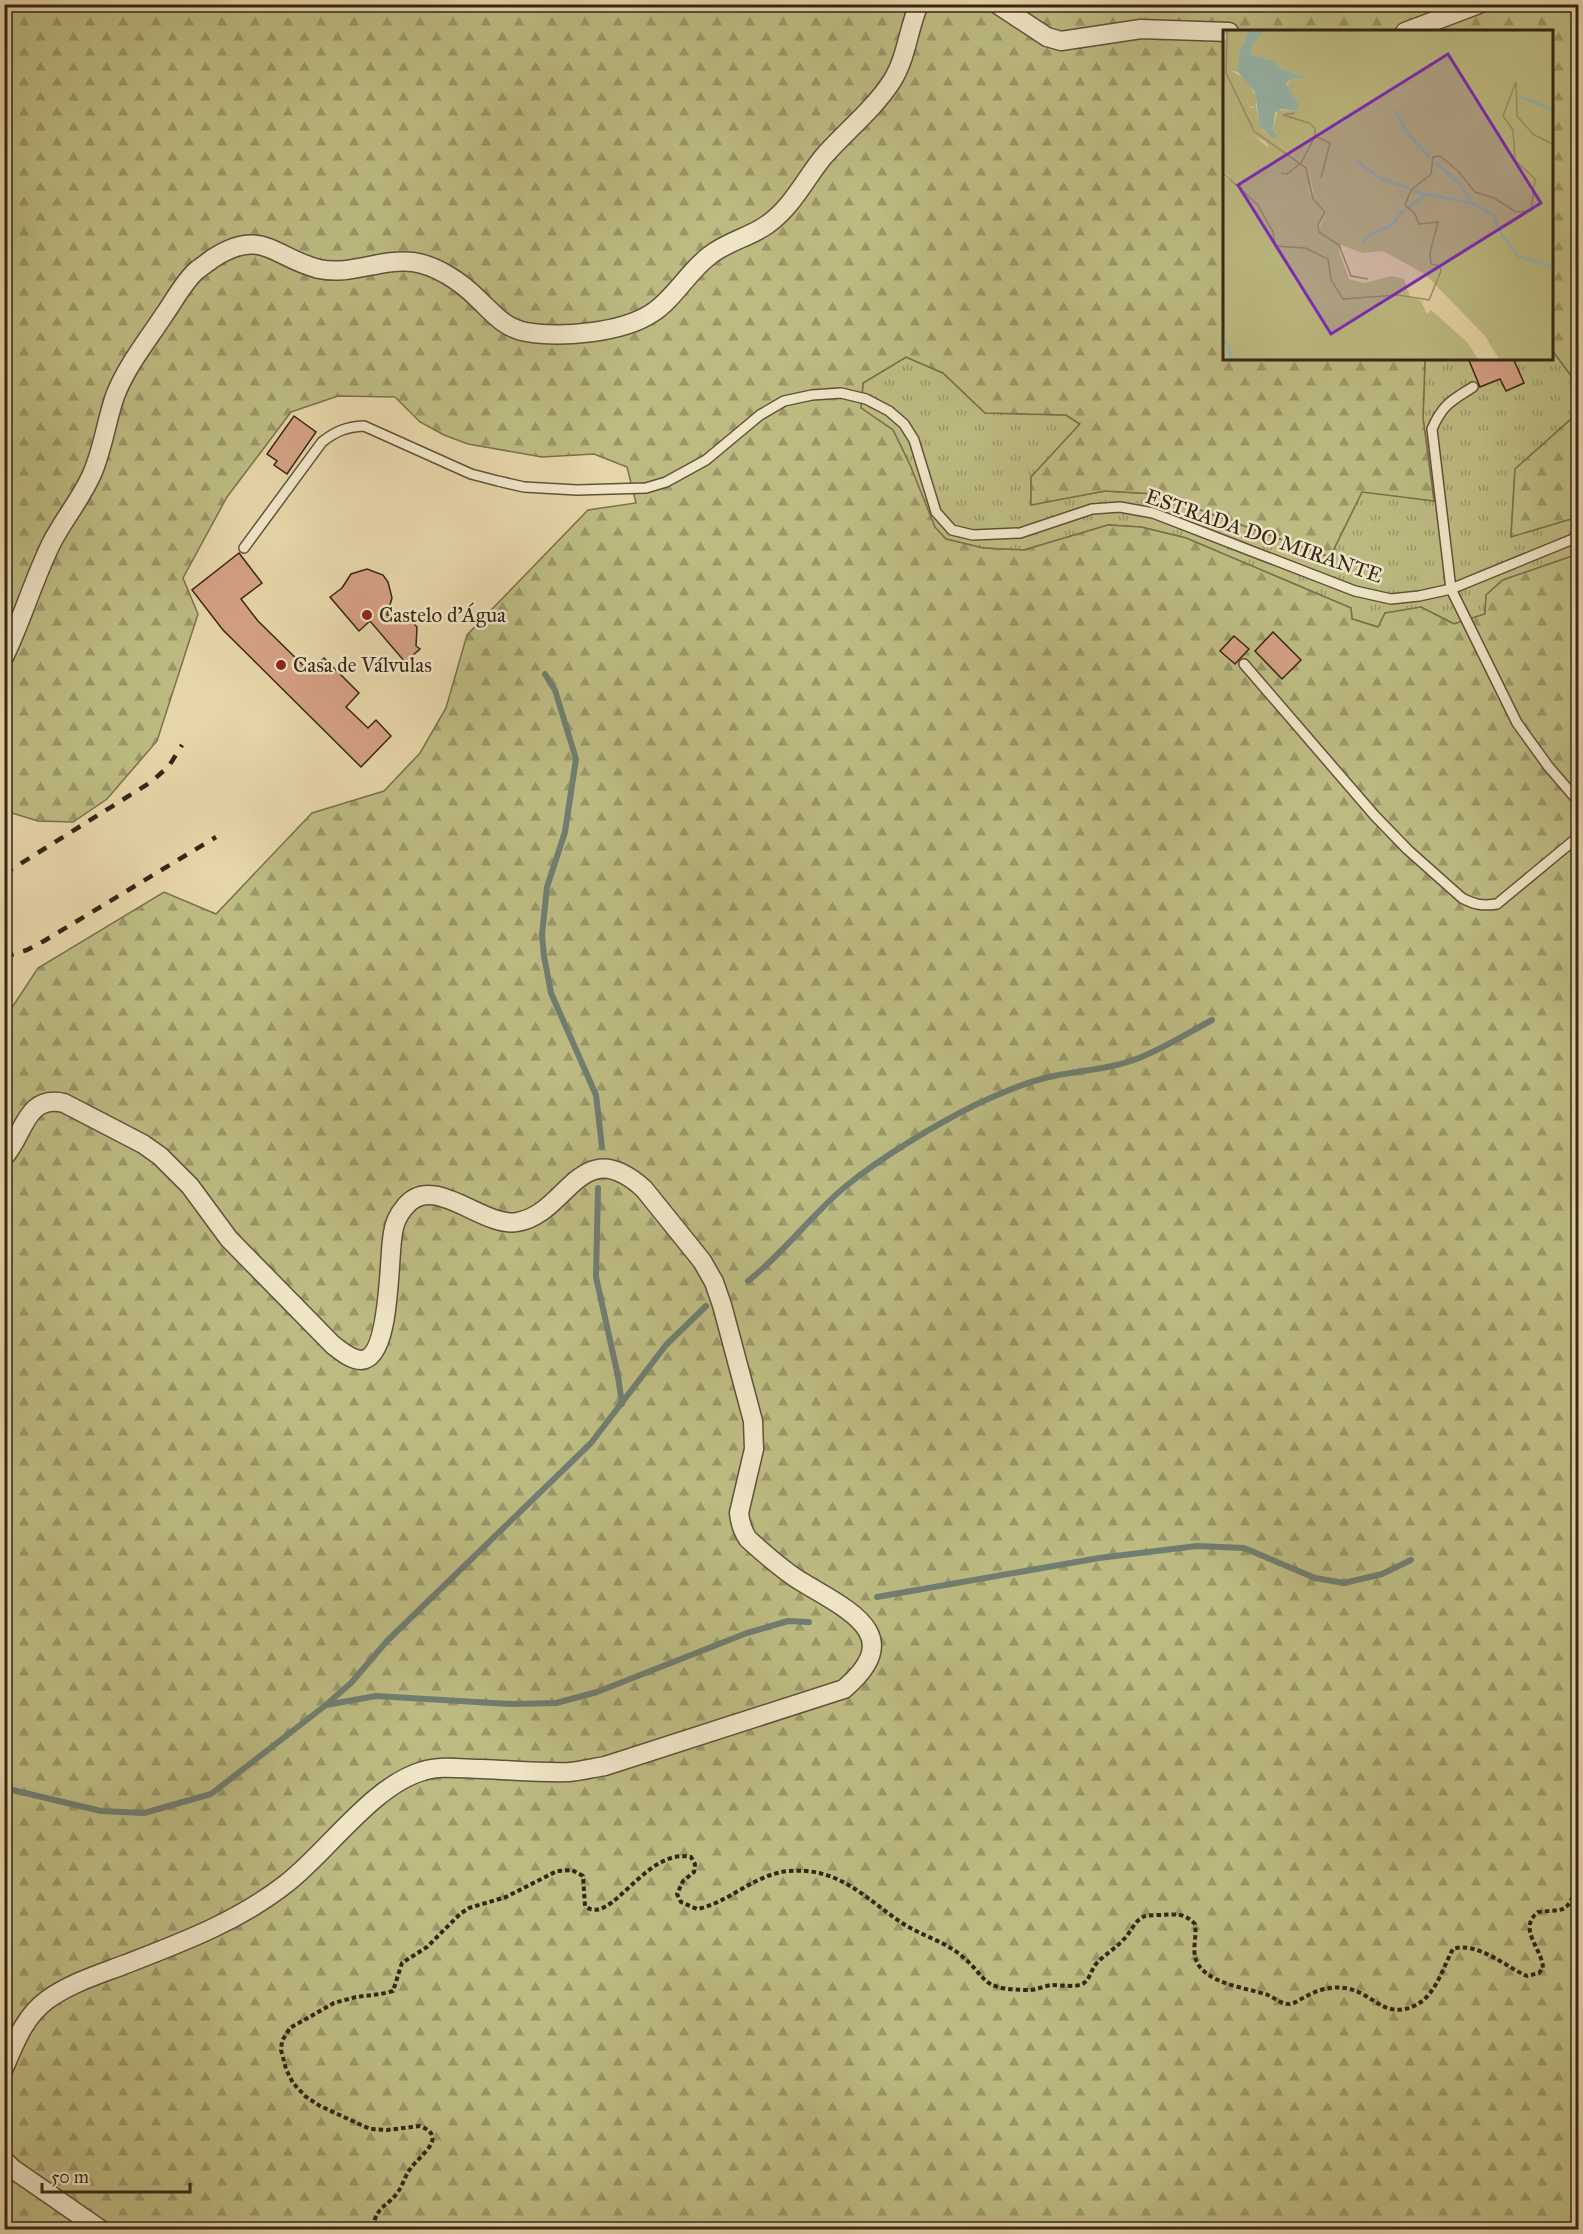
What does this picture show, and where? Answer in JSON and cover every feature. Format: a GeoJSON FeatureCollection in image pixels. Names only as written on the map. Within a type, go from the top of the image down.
{"type":"FeatureCollection","features":[{"type":"Feature","properties":{"kind":"street"},"geometry":{"type":"LineString","coordinates":[[4,657],[51,544],[85,489],[121,383],[130,366],[195,272],[215,257],[238,246],[255,244],[273,248],[305,265],[327,271],[414,262],[433,268],[462,285],[476,296],[495,317],[510,327],[528,332],[582,333],[631,323],[653,313],[711,254],[765,226],[781,213],[821,160],[875,103],[893,79],[905,54],[911,23],[919,4]]}},
{"type":"Feature","properties":{"kind":"street"},"geometry":{"type":"LineString","coordinates":[[997,4],[1047,37],[1061,41],[1141,29],[1223,32]]}},
{"type":"Feature","properties":{"kind":"street"},"geometry":{"type":"LineString","coordinates":[[1410,30],[1479,4]]}},
{"type":"Feature","properties":{"kind":"street"},"geometry":{"type":"LineString","coordinates":[[4,1157],[12,1149],[26,1117],[46,1102],[55,1101],[143,1144],[160,1156],[190,1186],[229,1239],[333,1345],[349,1357],[362,1360],[372,1356],[381,1339],[393,1233],[405,1206],[418,1197],[430,1195],[442,1197],[504,1223],[518,1222],[531,1217],[591,1170],[609,1168],[627,1175],[644,1189],[702,1261],[714,1282],[722,1305],[753,1421],[754,1449],[739,1513],[743,1532],[748,1539],[788,1572],[843,1605],[861,1620],[868,1630],[872,1643],[868,1663],[858,1677],[844,1689],[604,1766],[570,1772],[446,1768],[424,1770],[401,1780],[375,1800],[289,1881],[236,1918],[202,1934],[78,1983],[46,2000],[19,2033],[4,2068]]}},
{"type":"Feature","properties":{"kind":"street"},"geometry":{"type":"LineString","coordinates":[[4,2160],[13,2169],[101,2229]]}},
{"type":"Feature","properties":{"kind":"lane"},"geometry":{"type":"LineString","coordinates":[[1473,387],[1449,402],[1440,411],[1432,429],[1451,589],[1517,723],[1548,766],[1578,801]]}},
{"type":"Feature","properties":{"kind":"lane","name":"ESTRADA DO MIRANTE"},"geometry":{"type":"LineString","coordinates":[[244,548],[322,442],[335,432],[348,427],[364,426],[471,474],[515,485],[577,490],[646,488],[666,482],[706,460],[760,415],[784,401],[812,395],[841,393],[866,399],[889,411],[904,424],[914,440],[936,512],[952,530],[962,534],[1020,533],[1092,509],[1120,507],[1153,513],[1180,522],[1355,591],[1390,599],[1451,589],[1578,537]]}},
{"type":"Feature","properties":{"kind":"lane"},"geometry":{"type":"LineString","coordinates":[[1244,664],[1375,816],[1408,850],[1462,898],[1483,906],[1497,904],[1578,837]]}},
{"type":"Feature","properties":{"kind":"path"},"geometry":{"type":"LineString","coordinates":[[357,2229],[374,2225],[379,2210],[394,2198],[412,2165],[430,2148],[432,2137],[430,2132],[420,2126],[387,2130],[370,2129],[320,2106],[305,2096],[293,2083],[281,2050],[282,2041],[290,2028],[334,2004],[356,1996],[381,1994],[393,1990],[402,1963],[427,1947],[460,1914],[469,1908],[506,1897],[557,1870],[573,1870],[583,1876],[585,1905],[590,1910],[596,1911],[621,1896],[655,1864],[675,1856],[692,1857],[694,1860],[694,1872],[683,1881],[676,1894],[681,1902],[697,1909],[718,1902],[757,1881],[788,1871],[818,1874],[850,1885],[864,1893],[902,1923],[944,1944],[992,1986],[1029,1991],[1049,1985],[1080,1985],[1085,1982],[1099,1960],[1122,1942],[1138,1920],[1147,1915],[1172,1913],[1190,1919],[1195,1924],[1196,1959],[1201,1968],[1228,1984],[1266,1994],[1281,2003],[1289,2004],[1315,1992],[1351,1989],[1392,2010],[1402,2010],[1418,2004],[1431,1993],[1453,1949],[1461,1946],[1488,1956],[1527,1976],[1539,1973],[1544,1968],[1543,1962],[1537,1945],[1530,1935],[1528,1928],[1530,1921],[1538,1912],[1562,1911],[1567,1907],[1578,1884]]}},
{"type":"Feature","properties":{"kind":"green space"},"geometry":{"type":"Polygon","coordinates":[[[5,5],[1578,5],[1578,385],[1553,351],[1553,30],[1223,30],[1223,360],[1425,360],[1423,418],[1434,501],[1362,492],[1330,557],[1156,494],[1105,491],[1031,505],[1031,477],[1080,424],[1066,415],[985,413],[943,373],[906,357],[863,383],[861,408],[893,430],[935,527],[946,539],[983,548],[1024,550],[1108,525],[1141,527],[1186,538],[1351,608],[1352,619],[1378,627],[1385,613],[1421,607],[1454,624],[1485,614],[1486,595],[1503,580],[1578,554],[1578,2229],[5,2229],[4,1008],[13,1006],[38,968],[164,892],[216,914],[312,813],[384,791],[420,753],[446,708],[467,635],[588,510],[636,503],[627,467],[594,454],[542,457],[468,444],[444,435],[420,422],[395,397],[338,396],[291,412],[227,497],[183,578],[198,614],[157,741],[107,799],[73,822],[38,821],[5,811],[5,5]]]}},
{"type":"Feature","properties":{"kind":"green space"},"geometry":{"type":"Polygon","coordinates":[[[1553,351],[1578,385],[1578,413],[1515,469],[1511,536],[1578,517],[1578,554],[1503,580],[1486,595],[1485,614],[1454,624],[1421,607],[1378,627],[1352,619],[1351,608],[1186,538],[1141,527],[1108,525],[1024,550],[983,548],[946,539],[934,527],[910,465],[893,430],[861,408],[863,383],[906,357],[943,373],[985,413],[1066,415],[1080,424],[1031,477],[1031,504],[1105,491],[1156,494],[1330,557],[1362,491],[1434,501],[1423,418],[1425,360],[1553,360],[1553,351]]]}},
{"type":"Feature","properties":{"kind":"green space"},"geometry":{"type":"Polygon","coordinates":[[[1578,413],[1578,517],[1511,537],[1515,469],[1578,413]]]}},
{"type":"Feature","properties":{"kind":"building"},"geometry":{"type":"Polygon","coordinates":[[[1469,360],[1514,360],[1524,383],[1506,391],[1500,379],[1480,387],[1469,360]]]}},
{"type":"Feature","properties":{"kind":"building"},"geometry":{"type":"Polygon","coordinates":[[[294,416],[316,432],[287,474],[274,465],[277,461],[267,454],[294,416]]]}},
{"type":"Feature","properties":{"kind":"building","name":"Casa de Válvulas"},"geometry":{"type":"Polygon","coordinates":[[[239,553],[262,583],[241,599],[258,621],[310,672],[324,658],[359,693],[346,707],[368,728],[376,720],[391,736],[361,767],[223,630],[192,590],[239,553]]]}},
{"type":"Feature","properties":{"kind":"building","name":"Castelo d’Água"},"geometry":{"type":"Polygon","coordinates":[[[367,569],[383,575],[388,582],[392,598],[387,615],[409,619],[417,627],[416,646],[420,649],[405,662],[370,621],[359,631],[330,597],[342,588],[351,574],[367,569]]]}},
{"type":"Feature","properties":{"kind":"building"},"geometry":{"type":"Polygon","coordinates":[[[1273,632],[1301,660],[1282,679],[1255,651],[1273,632]]]}},
{"type":"Feature","properties":{"kind":"building"},"geometry":{"type":"Polygon","coordinates":[[[1234,636],[1249,649],[1235,664],[1220,651],[1234,636]]]}},
{"type":"Feature","properties":{"kind":"waterway"},"geometry":{"type":"LineString","coordinates":[[545,674],[555,690],[576,759],[565,832],[547,887],[542,935],[544,956],[551,993],[596,1095],[602,1147]]}},
{"type":"Feature","properties":{"kind":"waterway"},"geometry":{"type":"LineString","coordinates":[[748,1281],[846,1186],[893,1152],[944,1121],[977,1104],[1044,1078],[1129,1062],[1167,1045],[1212,1020]]}},
{"type":"Feature","properties":{"kind":"waterway"},"geometry":{"type":"LineString","coordinates":[[598,1188],[596,1277],[622,1404]]}},
{"type":"Feature","properties":{"kind":"waterway"},"geometry":{"type":"LineString","coordinates":[[327,1704],[351,1683],[387,1641],[591,1443],[666,1345],[706,1306]]}},
{"type":"Feature","properties":{"kind":"waterway"},"geometry":{"type":"LineString","coordinates":[[877,1597],[1099,1558],[1197,1546],[1244,1548],[1315,1578],[1344,1583],[1382,1574],[1411,1560]]}},
{"type":"Feature","properties":{"kind":"waterway"},"geometry":{"type":"LineString","coordinates":[[4,1788],[101,1811],[144,1813],[211,1794],[326,1705],[376,1696],[512,1704],[556,1703],[597,1692],[747,1633],[788,1621],[809,1622]]}},
{"type":"Feature","properties":{"kind":"railway"},"geometry":{"type":"LineString","coordinates":[[4,874],[151,782],[169,766],[182,745]]}},
{"type":"Feature","properties":{"kind":"railway"},"geometry":{"type":"LineString","coordinates":[[4,957],[27,950],[44,941],[216,837]]}},
{"type":"Feature","properties":{"kind":"place","name":"Castelo d’Água"},"geometry":{"type":"Point","coordinates":[367,615]}},
{"type":"Feature","properties":{"kind":"place","name":"Casa de Válvulas"},"geometry":{"type":"Point","coordinates":[281,665]}}]}
